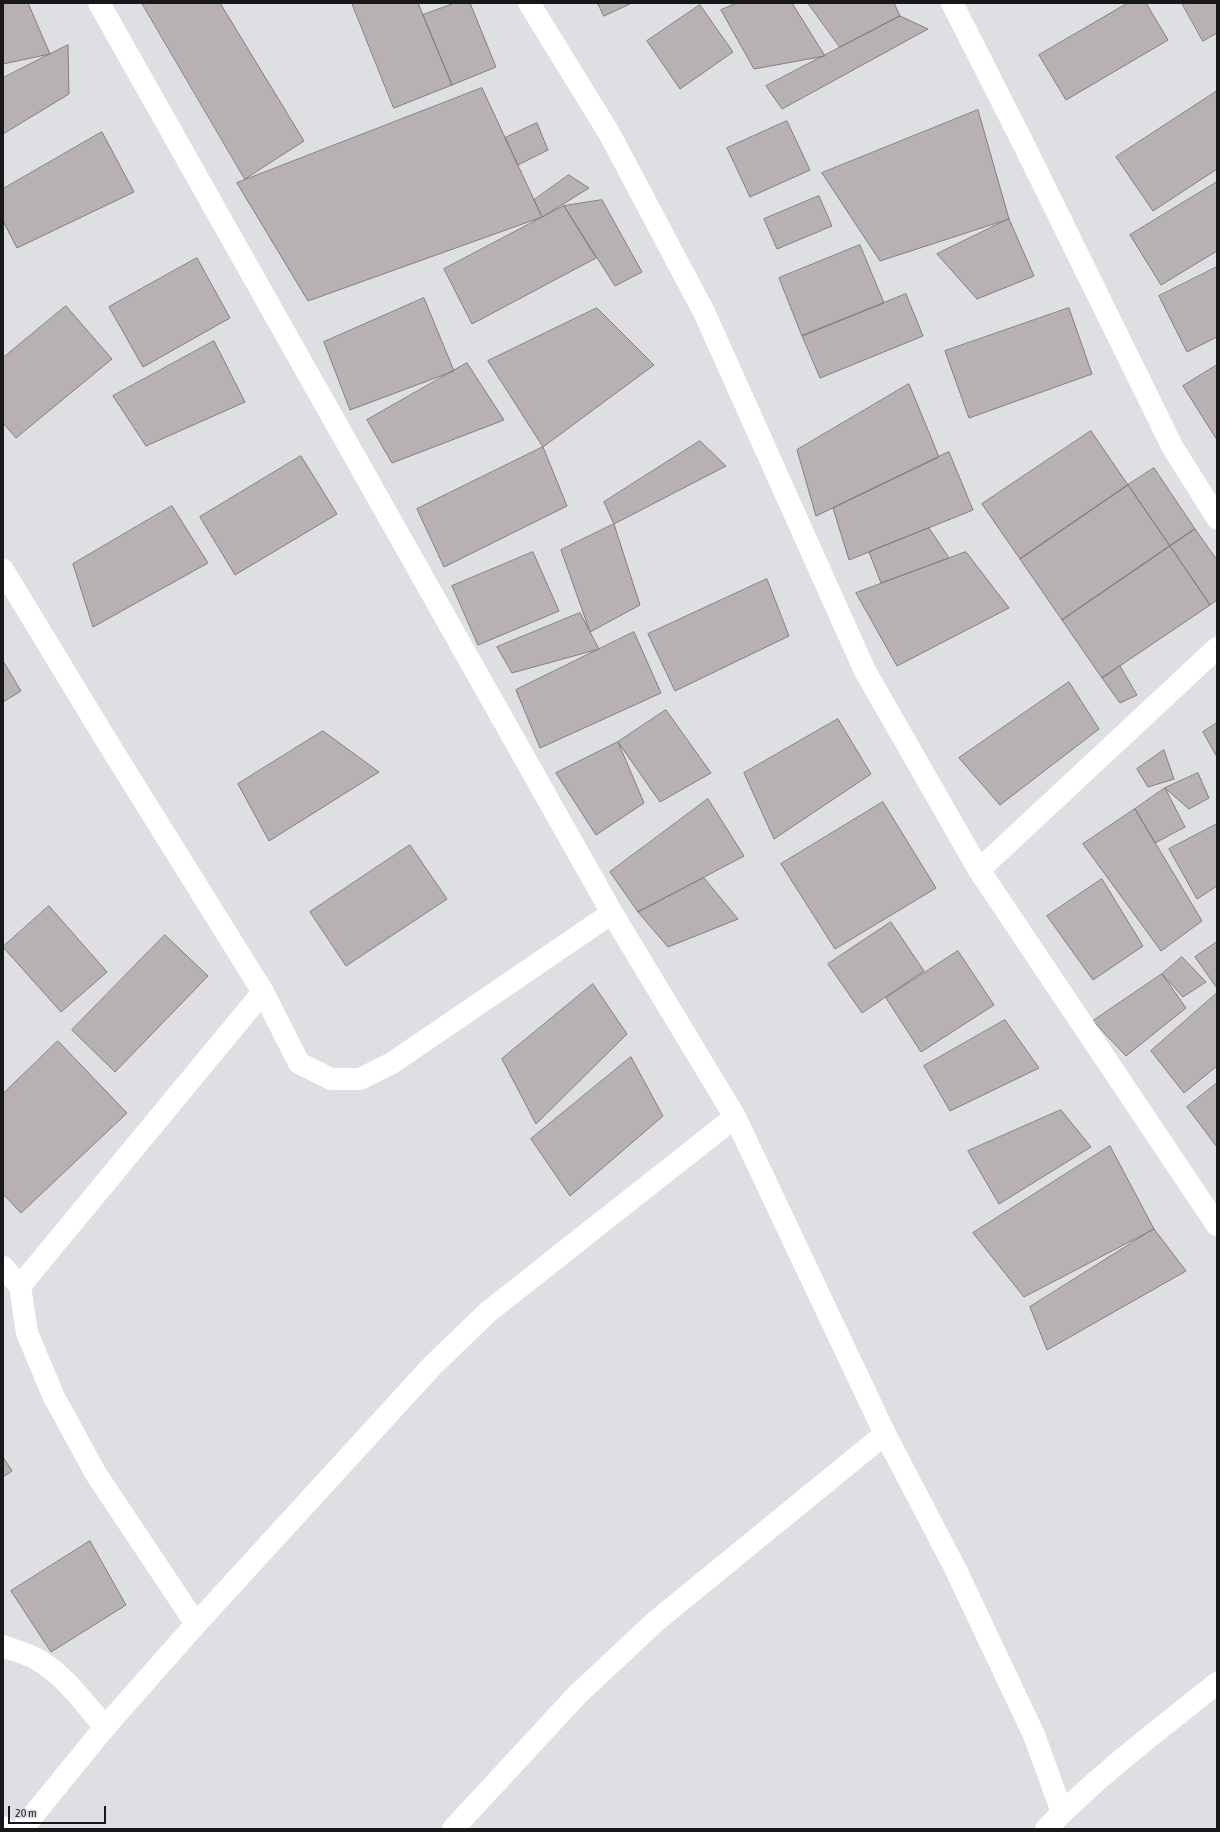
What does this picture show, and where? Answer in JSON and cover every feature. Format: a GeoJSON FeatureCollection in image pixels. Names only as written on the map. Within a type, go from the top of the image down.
{"type":"FeatureCollection","features":[{"type":"Feature","properties":{"kind":"street"},"geometry":{"type":"LineString","coordinates":[[100,3],[612,913],[735,1117],[885,1434],[955,1568],[1021,1707],[1034,1735],[1062,1812]]}},
{"type":"Feature","properties":{"kind":"street"},"geometry":{"type":"LineString","coordinates":[[529,3],[610,132],[704,312],[865,671],[979,870],[1216,1219]]}},
{"type":"Feature","properties":{"kind":"street"},"geometry":{"type":"LineString","coordinates":[[952,3],[1023,143],[1173,448],[1217,518]]}},
{"type":"Feature","properties":{"kind":"street"},"geometry":{"type":"LineString","coordinates":[[3,570],[263,992],[299,1063],[331,1079],[360,1079],[392,1063],[612,913]]}},
{"type":"Feature","properties":{"kind":"street"},"geometry":{"type":"LineString","coordinates":[[979,870],[1217,648]]}},
{"type":"Feature","properties":{"kind":"street"},"geometry":{"type":"LineString","coordinates":[[20,1286],[263,992]]}},
{"type":"Feature","properties":{"kind":"street"},"geometry":{"type":"LineString","coordinates":[[22,1829],[106,1727],[196,1624],[432,1366],[488,1312],[735,1117]]}},
{"type":"Feature","properties":{"kind":"street"},"geometry":{"type":"LineString","coordinates":[[3,1267],[20,1286],[27,1333],[54,1397],[96,1474],[196,1624]]}},
{"type":"Feature","properties":{"kind":"street"},"geometry":{"type":"LineString","coordinates":[[454,1829],[577,1695],[656,1621],[885,1434]]}},
{"type":"Feature","properties":{"kind":"street"},"geometry":{"type":"LineString","coordinates":[[3,1646],[35,1658],[56,1672],[106,1727]]}},
{"type":"Feature","properties":{"kind":"street"},"geometry":{"type":"LineString","coordinates":[[1046,1829],[1062,1812],[1217,1683]]}},
{"type":"Feature","properties":{"kind":"building"},"geometry":{"type":"Polygon","coordinates":[[[3,3],[28,3],[50,54],[3,64],[3,3]]]}},
{"type":"Feature","properties":{"kind":"building"},"geometry":{"type":"Polygon","coordinates":[[[142,3],[220,3],[304,141],[245,179],[142,3]]]}},
{"type":"Feature","properties":{"kind":"building"},"geometry":{"type":"Polygon","coordinates":[[[352,3],[418,3],[452,85],[394,108],[352,3]]]}},
{"type":"Feature","properties":{"kind":"building"},"geometry":{"type":"Polygon","coordinates":[[[455,3],[470,3],[496,67],[452,85],[423,15],[455,3]]]}},
{"type":"Feature","properties":{"kind":"building"},"geometry":{"type":"Polygon","coordinates":[[[598,3],[632,3],[604,16],[598,3]]]}},
{"type":"Feature","properties":{"kind":"building"},"geometry":{"type":"Polygon","coordinates":[[[737,3],[792,3],[825,56],[754,69],[721,10],[737,3]]]}},
{"type":"Feature","properties":{"kind":"building"},"geometry":{"type":"Polygon","coordinates":[[[808,3],[894,3],[900,16],[840,47],[808,3]]]}},
{"type":"Feature","properties":{"kind":"building"},"geometry":{"type":"Polygon","coordinates":[[[1128,3],[1146,3],[1168,40],[1066,100],[1039,55],[1128,3]]]}},
{"type":"Feature","properties":{"kind":"building"},"geometry":{"type":"Polygon","coordinates":[[[1182,3],[1217,3],[1217,33],[1203,41],[1182,3]]]}},
{"type":"Feature","properties":{"kind":"building"},"geometry":{"type":"Polygon","coordinates":[[[700,5],[733,52],[680,89],[647,41],[700,5]]]}},
{"type":"Feature","properties":{"kind":"building"},"geometry":{"type":"Polygon","coordinates":[[[900,16],[928,29],[782,109],[766,86],[900,16]]]}},
{"type":"Feature","properties":{"kind":"building"},"geometry":{"type":"Polygon","coordinates":[[[68,45],[69,94],[3,134],[3,78],[68,45]]]}},
{"type":"Feature","properties":{"kind":"building"},"geometry":{"type":"Polygon","coordinates":[[[482,88],[542,217],[308,301],[237,183],[482,88]]]}},
{"type":"Feature","properties":{"kind":"building"},"geometry":{"type":"Polygon","coordinates":[[[1217,91],[1217,169],[1153,211],[1116,157],[1217,91]]]}},
{"type":"Feature","properties":{"kind":"building"},"geometry":{"type":"Polygon","coordinates":[[[978,110],[1009,219],[880,261],[822,173],[978,110]]]}},
{"type":"Feature","properties":{"kind":"building"},"geometry":{"type":"Polygon","coordinates":[[[787,121],[810,170],[750,197],[727,148],[787,121]]]}},
{"type":"Feature","properties":{"kind":"building"},"geometry":{"type":"Polygon","coordinates":[[[537,123],[548,150],[518,165],[505,138],[537,123]]]}},
{"type":"Feature","properties":{"kind":"building"},"geometry":{"type":"Polygon","coordinates":[[[102,132],[134,192],[17,248],[3,221],[3,189],[102,132]]]}},
{"type":"Feature","properties":{"kind":"building"},"geometry":{"type":"Polygon","coordinates":[[[569,175],[589,188],[542,217],[534,200],[569,175]]]}},
{"type":"Feature","properties":{"kind":"building"},"geometry":{"type":"Polygon","coordinates":[[[1217,182],[1217,251],[1161,285],[1130,235],[1217,182]]]}},
{"type":"Feature","properties":{"kind":"building"},"geometry":{"type":"Polygon","coordinates":[[[819,196],[832,226],[777,249],[764,219],[819,196]]]}},
{"type":"Feature","properties":{"kind":"building"},"geometry":{"type":"Polygon","coordinates":[[[602,200],[642,272],[615,286],[564,206],[602,200]]]}},
{"type":"Feature","properties":{"kind":"building"},"geometry":{"type":"Polygon","coordinates":[[[564,206],[596,258],[472,324],[444,269],[564,206]]]}},
{"type":"Feature","properties":{"kind":"building"},"geometry":{"type":"Polygon","coordinates":[[[1009,219],[1034,276],[977,299],[937,254],[1009,219]]]}},
{"type":"Feature","properties":{"kind":"building"},"geometry":{"type":"Polygon","coordinates":[[[860,245],[884,303],[802,336],[779,278],[860,245]]]}},
{"type":"Feature","properties":{"kind":"building"},"geometry":{"type":"Polygon","coordinates":[[[197,258],[230,318],[143,367],[109,307],[197,258]]]}},
{"type":"Feature","properties":{"kind":"building"},"geometry":{"type":"Polygon","coordinates":[[[1217,267],[1217,337],[1187,352],[1159,296],[1217,267]]]}},
{"type":"Feature","properties":{"kind":"building"},"geometry":{"type":"Polygon","coordinates":[[[906,294],[923,336],[820,378],[802,336],[906,294]]]}},
{"type":"Feature","properties":{"kind":"building"},"geometry":{"type":"Polygon","coordinates":[[[424,298],[454,371],[350,410],[324,342],[424,298]]]}},
{"type":"Feature","properties":{"kind":"building"},"geometry":{"type":"Polygon","coordinates":[[[66,306],[112,359],[16,438],[3,423],[3,358],[66,306]]]}},
{"type":"Feature","properties":{"kind":"building"},"geometry":{"type":"Polygon","coordinates":[[[597,308],[654,365],[543,447],[488,361],[597,308]]]}},
{"type":"Feature","properties":{"kind":"building"},"geometry":{"type":"Polygon","coordinates":[[[1069,308],[1092,374],[969,418],[945,351],[1069,308]]]}},
{"type":"Feature","properties":{"kind":"building"},"geometry":{"type":"Polygon","coordinates":[[[214,341],[245,402],[146,446],[113,396],[214,341]]]}},
{"type":"Feature","properties":{"kind":"building"},"geometry":{"type":"Polygon","coordinates":[[[467,363],[504,420],[392,463],[367,420],[467,363]]]}},
{"type":"Feature","properties":{"kind":"building"},"geometry":{"type":"Polygon","coordinates":[[[1217,365],[1217,440],[1183,386],[1217,365]]]}},
{"type":"Feature","properties":{"kind":"building"},"geometry":{"type":"Polygon","coordinates":[[[909,384],[939,457],[816,516],[797,450],[909,384]]]}},
{"type":"Feature","properties":{"kind":"building"},"geometry":{"type":"Polygon","coordinates":[[[1091,431],[1128,485],[1020,559],[982,504],[1091,431]]]}},
{"type":"Feature","properties":{"kind":"building"},"geometry":{"type":"Polygon","coordinates":[[[700,441],[726,466],[614,524],[604,502],[700,441]]]}},
{"type":"Feature","properties":{"kind":"building"},"geometry":{"type":"Polygon","coordinates":[[[543,447],[567,506],[444,567],[417,509],[543,447]]]}},
{"type":"Feature","properties":{"kind":"building"},"geometry":{"type":"Polygon","coordinates":[[[949,452],[973,510],[849,560],[833,508],[949,452]]]}},
{"type":"Feature","properties":{"kind":"building"},"geometry":{"type":"Polygon","coordinates":[[[301,456],[337,514],[235,575],[200,517],[301,456]]]}},
{"type":"Feature","properties":{"kind":"building"},"geometry":{"type":"Polygon","coordinates":[[[1154,468],[1195,529],[1170,546],[1128,485],[1154,468]]]}},
{"type":"Feature","properties":{"kind":"building"},"geometry":{"type":"Polygon","coordinates":[[[1128,485],[1170,546],[1062,620],[1020,559],[1128,485]]]}},
{"type":"Feature","properties":{"kind":"building"},"geometry":{"type":"Polygon","coordinates":[[[172,506],[208,563],[93,627],[73,564],[172,506]]]}},
{"type":"Feature","properties":{"kind":"building"},"geometry":{"type":"Polygon","coordinates":[[[614,524],[640,605],[590,632],[561,550],[614,524]]]}},
{"type":"Feature","properties":{"kind":"building"},"geometry":{"type":"Polygon","coordinates":[[[929,528],[949,558],[881,583],[869,552],[929,528]]]}},
{"type":"Feature","properties":{"kind":"building"},"geometry":{"type":"Polygon","coordinates":[[[1195,529],[1217,560],[1217,600],[1210,605],[1170,546],[1195,529]]]}},
{"type":"Feature","properties":{"kind":"building"},"geometry":{"type":"Polygon","coordinates":[[[1170,546],[1210,605],[1102,678],[1062,620],[1170,546]]]}},
{"type":"Feature","properties":{"kind":"building"},"geometry":{"type":"Polygon","coordinates":[[[533,552],[559,611],[478,645],[452,586],[533,552]]]}},
{"type":"Feature","properties":{"kind":"building"},"geometry":{"type":"Polygon","coordinates":[[[966,552],[1009,608],[897,666],[856,593],[966,552]]]}},
{"type":"Feature","properties":{"kind":"building"},"geometry":{"type":"Polygon","coordinates":[[[767,579],[789,636],[675,691],[648,634],[767,579]]]}},
{"type":"Feature","properties":{"kind":"building"},"geometry":{"type":"Polygon","coordinates":[[[580,613],[599,649],[512,673],[497,647],[580,613]]]}},
{"type":"Feature","properties":{"kind":"building"},"geometry":{"type":"Polygon","coordinates":[[[634,632],[661,693],[540,748],[516,690],[634,632]]]}},
{"type":"Feature","properties":{"kind":"building"},"geometry":{"type":"Polygon","coordinates":[[[3,661],[21,691],[3,702],[3,661]]]}},
{"type":"Feature","properties":{"kind":"building"},"geometry":{"type":"Polygon","coordinates":[[[1120,666],[1137,695],[1120,703],[1102,678],[1120,666]]]}},
{"type":"Feature","properties":{"kind":"building"},"geometry":{"type":"Polygon","coordinates":[[[1069,682],[1099,729],[1000,805],[959,758],[1069,682]]]}},
{"type":"Feature","properties":{"kind":"building"},"geometry":{"type":"Polygon","coordinates":[[[666,710],[711,773],[660,802],[618,742],[666,710]]]}},
{"type":"Feature","properties":{"kind":"building"},"geometry":{"type":"Polygon","coordinates":[[[838,719],[871,774],[774,839],[744,773],[838,719]]]}},
{"type":"Feature","properties":{"kind":"building"},"geometry":{"type":"Polygon","coordinates":[[[1217,723],[1217,757],[1203,732],[1217,723]]]}},
{"type":"Feature","properties":{"kind":"building"},"geometry":{"type":"Polygon","coordinates":[[[323,731],[379,772],[269,841],[238,784],[323,731]]]}},
{"type":"Feature","properties":{"kind":"building"},"geometry":{"type":"Polygon","coordinates":[[[618,742],[644,803],[596,835],[556,773],[618,742]]]}},
{"type":"Feature","properties":{"kind":"building"},"geometry":{"type":"Polygon","coordinates":[[[1164,750],[1174,779],[1148,787],[1137,769],[1164,750]]]}},
{"type":"Feature","properties":{"kind":"building"},"geometry":{"type":"Polygon","coordinates":[[[1198,773],[1209,798],[1189,809],[1165,788],[1198,773]]]}},
{"type":"Feature","properties":{"kind":"building"},"geometry":{"type":"Polygon","coordinates":[[[1165,788],[1185,827],[1155,843],[1135,809],[1165,788]]]}},
{"type":"Feature","properties":{"kind":"building"},"geometry":{"type":"Polygon","coordinates":[[[708,799],[744,856],[638,912],[610,872],[708,799]]]}},
{"type":"Feature","properties":{"kind":"building"},"geometry":{"type":"Polygon","coordinates":[[[883,802],[936,888],[835,949],[781,864],[883,802]]]}},
{"type":"Feature","properties":{"kind":"building"},"geometry":{"type":"Polygon","coordinates":[[[1135,809],[1202,921],[1161,951],[1083,844],[1135,809]]]}},
{"type":"Feature","properties":{"kind":"building"},"geometry":{"type":"Polygon","coordinates":[[[1217,824],[1217,886],[1197,899],[1169,849],[1217,824]]]}},
{"type":"Feature","properties":{"kind":"building"},"geometry":{"type":"Polygon","coordinates":[[[410,845],[447,899],[346,966],[310,912],[410,845]]]}},
{"type":"Feature","properties":{"kind":"building"},"geometry":{"type":"Polygon","coordinates":[[[704,878],[738,919],[668,947],[638,912],[704,878]]]}},
{"type":"Feature","properties":{"kind":"building"},"geometry":{"type":"Polygon","coordinates":[[[1102,879],[1143,946],[1093,980],[1047,916],[1102,879]]]}},
{"type":"Feature","properties":{"kind":"building"},"geometry":{"type":"Polygon","coordinates":[[[49,906],[107,972],[61,1012],[3,947],[49,906]]]}},
{"type":"Feature","properties":{"kind":"building"},"geometry":{"type":"Polygon","coordinates":[[[891,922],[924,971],[862,1013],[828,964],[891,922]]]}},
{"type":"Feature","properties":{"kind":"building"},"geometry":{"type":"Polygon","coordinates":[[[165,935],[208,976],[115,1072],[72,1030],[165,935]]]}},
{"type":"Feature","properties":{"kind":"building"},"geometry":{"type":"Polygon","coordinates":[[[1217,942],[1217,988],[1195,957],[1217,942]]]}},
{"type":"Feature","properties":{"kind":"building"},"geometry":{"type":"Polygon","coordinates":[[[958,951],[994,1005],[921,1052],[886,998],[958,951]]]}},
{"type":"Feature","properties":{"kind":"building"},"geometry":{"type":"Polygon","coordinates":[[[1182,957],[1206,982],[1183,997],[1162,974],[1182,957]]]}},
{"type":"Feature","properties":{"kind":"building"},"geometry":{"type":"Polygon","coordinates":[[[1162,974],[1186,1008],[1126,1056],[1093,1021],[1162,974]]]}},
{"type":"Feature","properties":{"kind":"building"},"geometry":{"type":"Polygon","coordinates":[[[593,984],[627,1034],[536,1124],[502,1059],[593,984]]]}},
{"type":"Feature","properties":{"kind":"building"},"geometry":{"type":"Polygon","coordinates":[[[1217,993],[1217,1066],[1184,1093],[1151,1051],[1217,993]]]}},
{"type":"Feature","properties":{"kind":"building"},"geometry":{"type":"Polygon","coordinates":[[[1005,1020],[1039,1068],[950,1111],[924,1066],[1005,1020]]]}},
{"type":"Feature","properties":{"kind":"building"},"geometry":{"type":"Polygon","coordinates":[[[58,1041],[127,1113],[21,1213],[3,1194],[3,1094],[58,1041]]]}},
{"type":"Feature","properties":{"kind":"building"},"geometry":{"type":"Polygon","coordinates":[[[631,1057],[663,1116],[570,1196],[531,1139],[631,1057]]]}},
{"type":"Feature","properties":{"kind":"building"},"geometry":{"type":"Polygon","coordinates":[[[1217,1083],[1217,1147],[1187,1107],[1217,1083]]]}},
{"type":"Feature","properties":{"kind":"building"},"geometry":{"type":"Polygon","coordinates":[[[1061,1110],[1091,1147],[999,1204],[968,1151],[1061,1110]]]}},
{"type":"Feature","properties":{"kind":"building"},"geometry":{"type":"Polygon","coordinates":[[[1110,1146],[1154,1229],[1024,1297],[973,1233],[1110,1146]]]}},
{"type":"Feature","properties":{"kind":"building"},"geometry":{"type":"Polygon","coordinates":[[[1154,1229],[1186,1271],[1047,1350],[1030,1307],[1154,1229]]]}},
{"type":"Feature","properties":{"kind":"building"},"geometry":{"type":"Polygon","coordinates":[[[3,1457],[12,1471],[3,1477],[3,1457]]]}},
{"type":"Feature","properties":{"kind":"building"},"geometry":{"type":"Polygon","coordinates":[[[90,1541],[126,1605],[51,1652],[11,1591],[90,1541]]]}}]}
